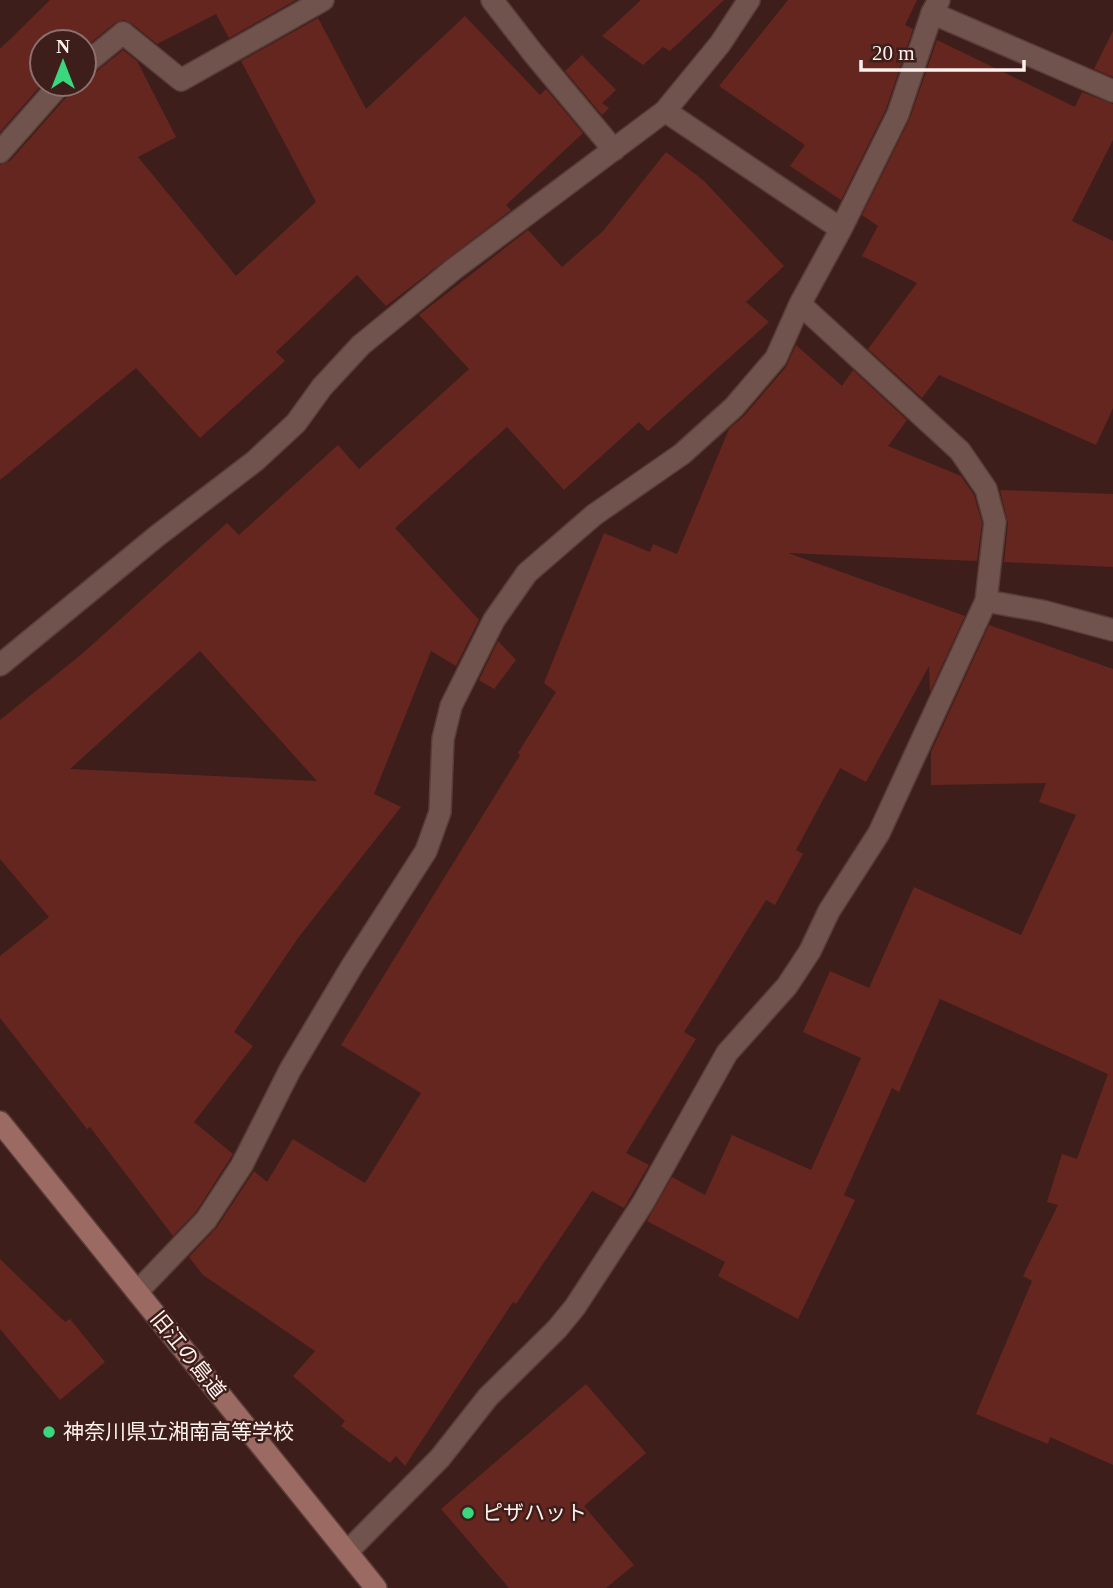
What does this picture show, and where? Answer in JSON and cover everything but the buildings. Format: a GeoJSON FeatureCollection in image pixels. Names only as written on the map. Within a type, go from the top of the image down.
{"type":"FeatureCollection","features":[{"type":"Feature","properties":{"kind":"street"},"geometry":{"type":"LineString","coordinates":[[98,54],[123,33],[181,80],[323,0]]}},
{"type":"Feature","properties":{"kind":"street"},"geometry":{"type":"LineString","coordinates":[[492,0],[614,150]]}},
{"type":"Feature","properties":{"kind":"street"},"geometry":{"type":"LineString","coordinates":[[0,665],[157,536],[255,461],[296,423],[321,387],[361,345],[454,269],[665,111],[720,44],[749,0]]}},
{"type":"Feature","properties":{"kind":"street"},"geometry":{"type":"LineString","coordinates":[[137,1292],[206,1220],[242,1165],[290,1070],[352,965],[426,851],[440,811],[443,740],[451,706],[494,620],[527,573],[594,515],[682,454],[734,407],[776,358],[800,303],[841,229],[898,114],[935,6],[1113,91]]}},
{"type":"Feature","properties":{"kind":"street"},"geometry":{"type":"LineString","coordinates":[[0,152],[48,98]]}},
{"type":"Feature","properties":{"kind":"street"},"geometry":{"type":"LineString","coordinates":[[665,111],[841,229]]}},
{"type":"Feature","properties":{"kind":"street"},"geometry":{"type":"LineString","coordinates":[[347,1552],[440,1458],[488,1397],[557,1329],[575,1307],[643,1203],[727,1053],[787,986],[810,951],[828,911],[879,833],[986,601],[995,522],[986,489],[960,451],[800,303]]}},
{"type":"Feature","properties":{"kind":"street"},"geometry":{"type":"LineString","coordinates":[[986,601],[1042,611],[1113,630]]}},
{"type":"Feature","properties":{"kind":"street","name":"旧江の島道"},"geometry":{"type":"LineString","coordinates":[[0,1122],[376,1588]]}},
{"type":"Feature","properties":{"kind":"place","name":"神奈川県立湘南高等学校"},"geometry":{"type":"Point","coordinates":[49,1432]}},
{"type":"Feature","properties":{"kind":"place","name":"ピザハット"},"geometry":{"type":"Point","coordinates":[468,1513]}}]}
